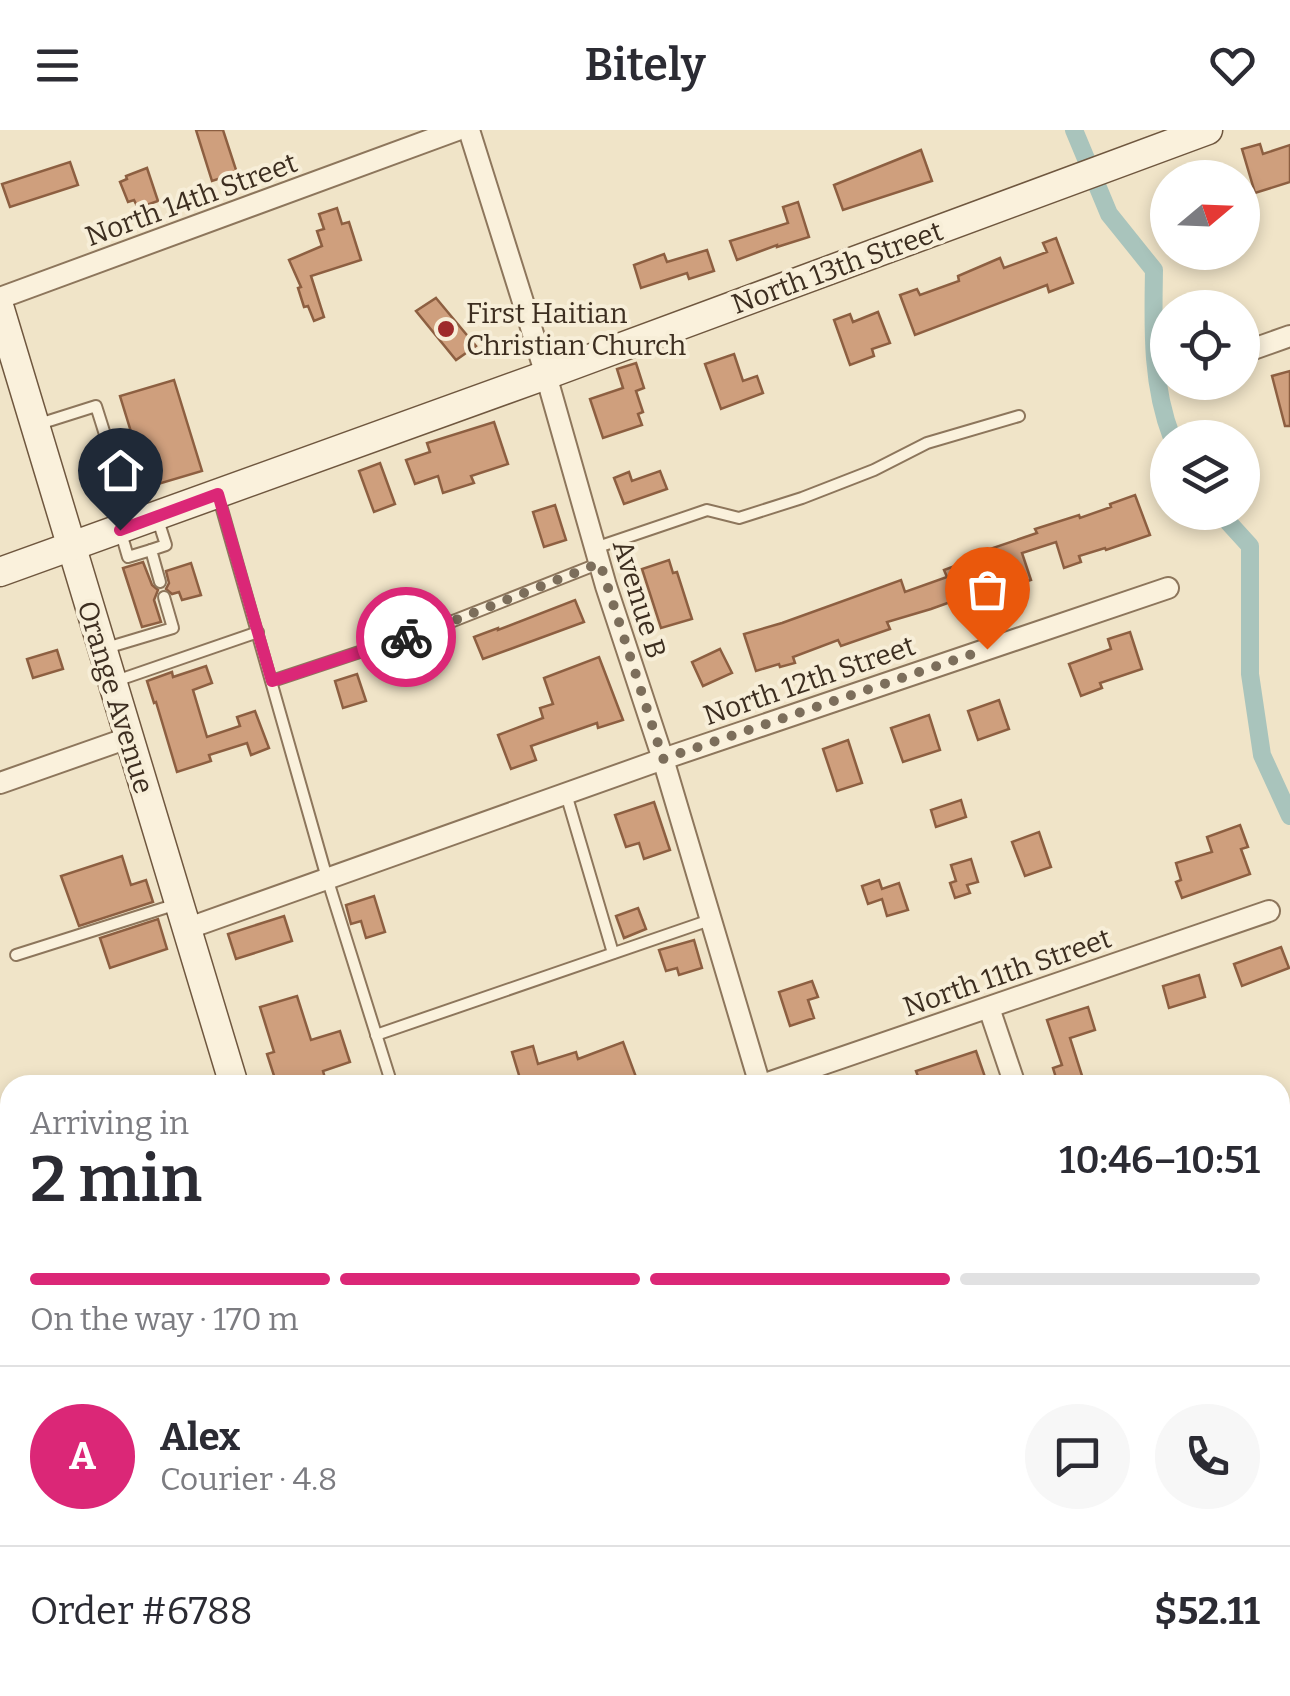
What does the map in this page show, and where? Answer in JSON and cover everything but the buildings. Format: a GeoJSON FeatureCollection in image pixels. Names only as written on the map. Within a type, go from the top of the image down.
{"type":"FeatureCollection","features":[{"type":"Feature","properties":{"kind":"street","name":"North 14th Street"},"geometry":{"type":"LineString","coordinates":[[0,298],[457,130]]}},
{"type":"Feature","properties":{"kind":"street","name":"Avenue B"},"geometry":{"type":"LineString","coordinates":[[468,130],[758,1075]]}},
{"type":"Feature","properties":{"kind":"street","name":"North 13th Street"},"geometry":{"type":"LineString","coordinates":[[0,572],[1208,130]]}},
{"type":"Feature","properties":{"kind":"street","name":"Orange Avenue"},"geometry":{"type":"LineString","coordinates":[[0,309],[231,1075]]}},
{"type":"Feature","properties":{"kind":"street"},"geometry":{"type":"LineString","coordinates":[[1260,347],[1290,336]]}},
{"type":"Feature","properties":{"kind":"street","name":"North 12th Street"},"geometry":{"type":"LineString","coordinates":[[182,916],[327,878],[1168,588]]}},
{"type":"Feature","properties":{"kind":"street"},"geometry":{"type":"LineString","coordinates":[[0,783],[128,738]]}},
{"type":"Feature","properties":{"kind":"street","name":"North 11th Street"},"geometry":{"type":"LineString","coordinates":[[791,1075],[1269,911]]}},
{"type":"Feature","properties":{"kind":"street"},"geometry":{"type":"LineString","coordinates":[[989,1008],[1012,1075]]}},
{"type":"Feature","properties":{"kind":"lane"},"geometry":{"type":"LineString","coordinates":[[35,426],[96,406],[137,523],[166,545],[128,557],[137,523]]}},
{"type":"Feature","properties":{"kind":"lane"},"geometry":{"type":"LineString","coordinates":[[272,681],[453,621],[707,510],[739,518],[874,470],[927,443],[1019,416]]}},
{"type":"Feature","properties":{"kind":"lane"},"geometry":{"type":"LineString","coordinates":[[218,494],[327,878],[389,1075]]}},
{"type":"Feature","properties":{"kind":"lane"},"geometry":{"type":"LineString","coordinates":[[151,550],[160,582]]}},
{"type":"Feature","properties":{"kind":"lane"},"geometry":{"type":"LineString","coordinates":[[102,650],[173,628],[164,597]]}},
{"type":"Feature","properties":{"kind":"lane"},"geometry":{"type":"LineString","coordinates":[[112,682],[258,632]]}},
{"type":"Feature","properties":{"kind":"lane"},"geometry":{"type":"LineString","coordinates":[[566,793],[613,953]]}},
{"type":"Feature","properties":{"kind":"lane"},"geometry":{"type":"LineString","coordinates":[[16,955],[182,916]]}},
{"type":"Feature","properties":{"kind":"lane"},"geometry":{"type":"LineString","coordinates":[[376,1035],[711,920]]}},
{"type":"Feature","properties":{"kind":"waterway"},"geometry":{"type":"LineString","coordinates":[[1074,130],[1109,214],[1154,270],[1157,376],[1166,420]]}},
{"type":"Feature","properties":{"kind":"waterway"},"geometry":{"type":"LineString","coordinates":[[1235,530],[1250,546],[1250,674],[1262,755],[1290,816]]}},
{"type":"Feature","properties":{"kind":"way so far"},"geometry":{"type":"LineString","coordinates":[[406,637],[600,563],[663,759],[987,649]]}},
{"type":"Feature","properties":{"kind":"place","name":"First Haitian Christian Church"},"geometry":{"type":"Point","coordinates":[446,329]}},
{"type":"Feature","properties":{"kind":"route"},"geometry":{"type":"LineString","coordinates":[[120,530],[218,494],[272,681],[406,637]]}}]}
